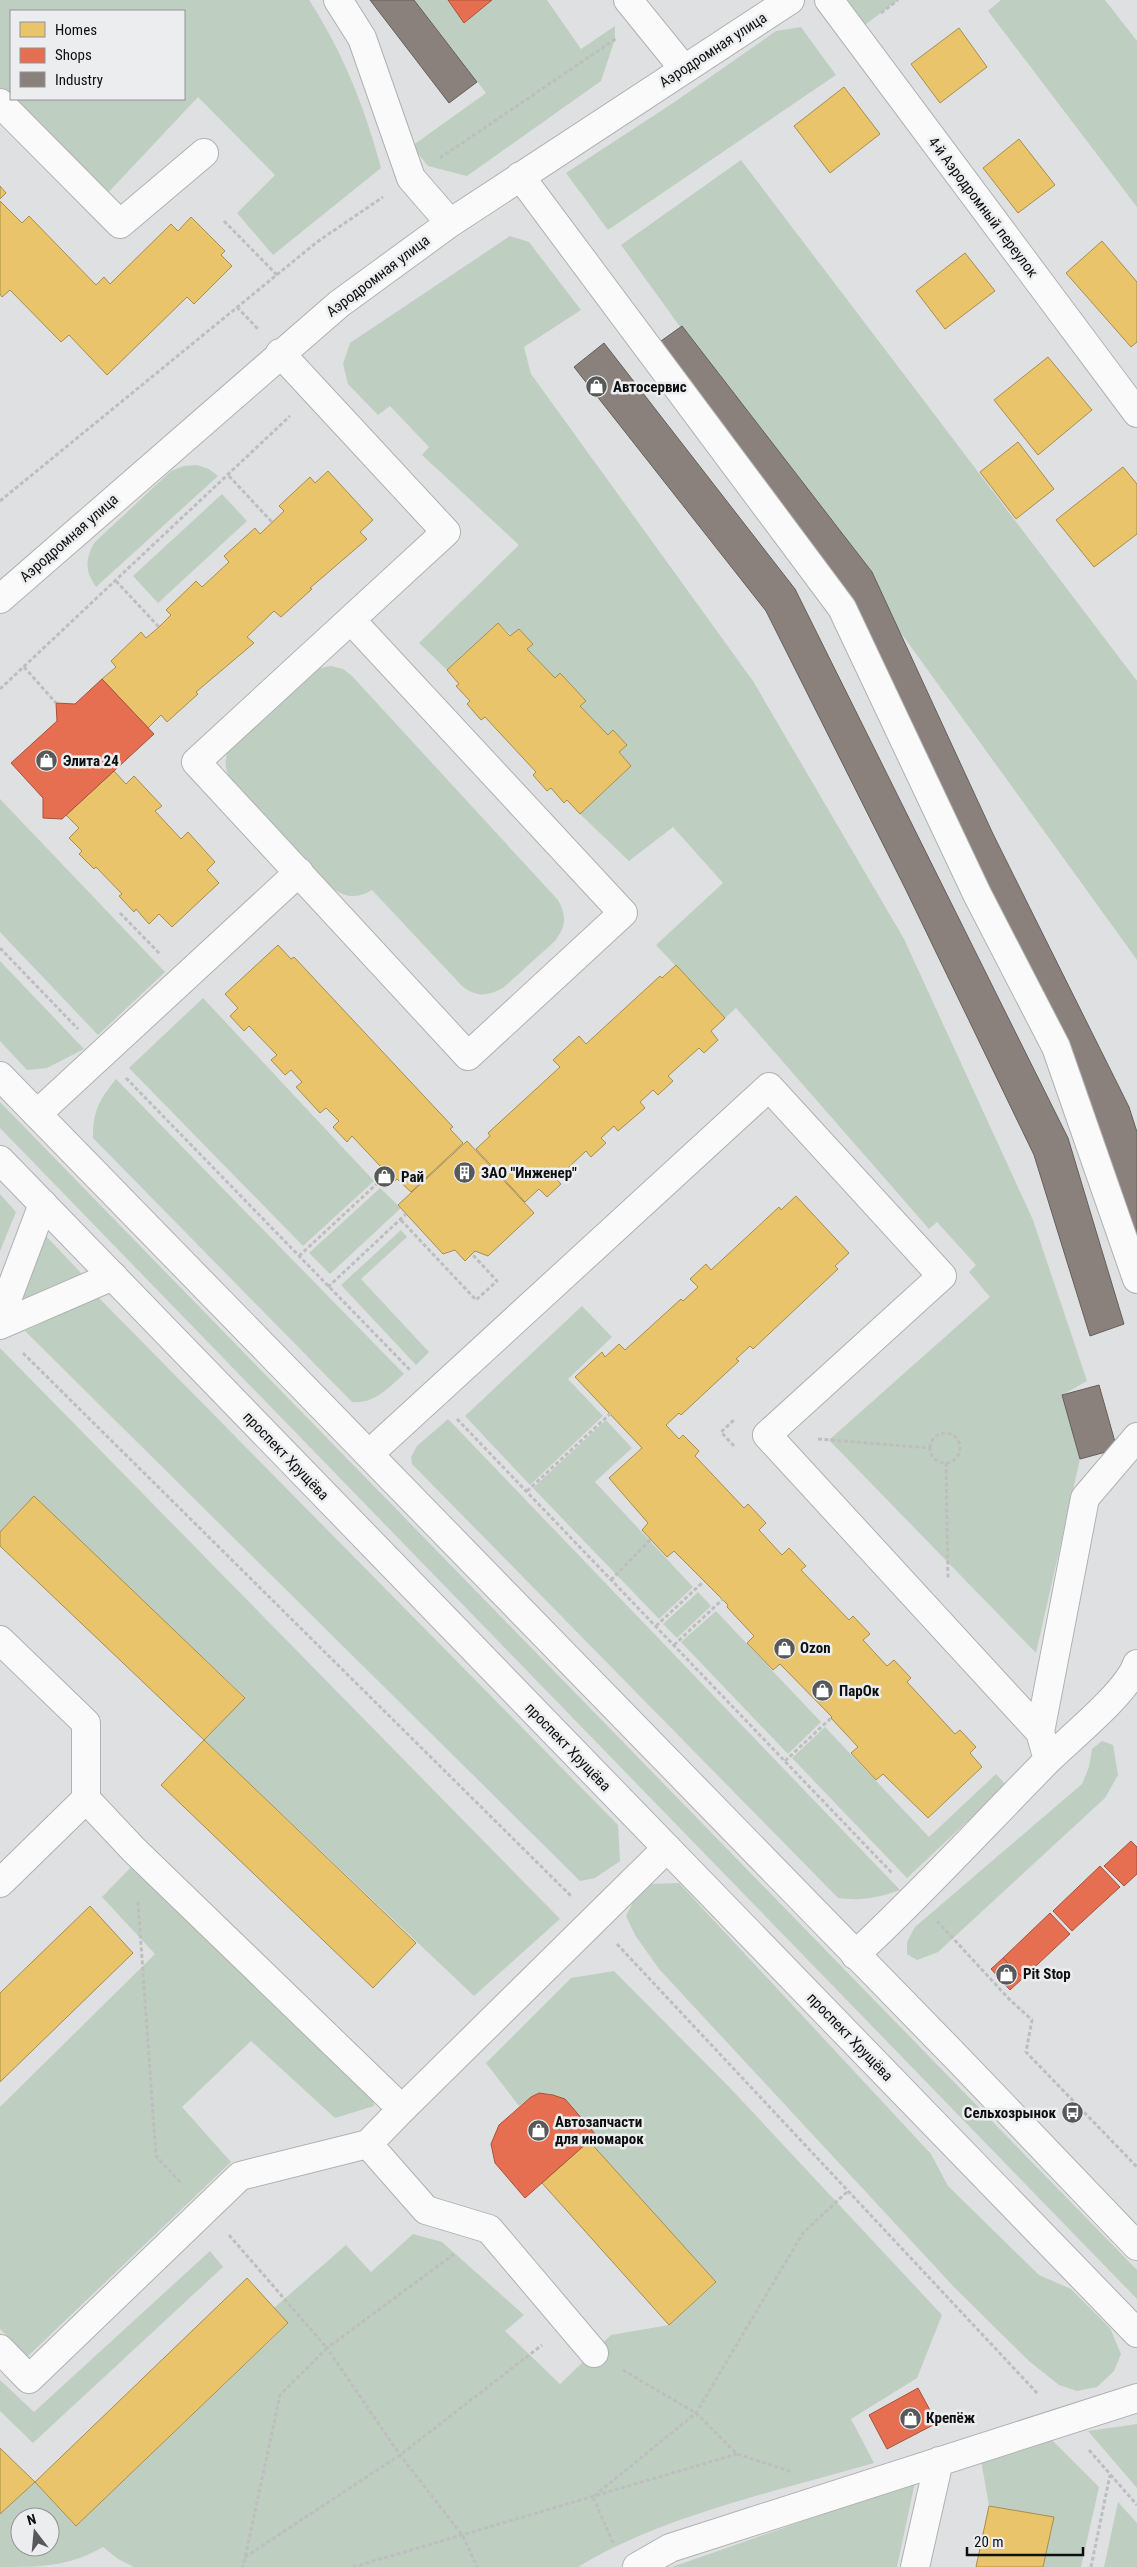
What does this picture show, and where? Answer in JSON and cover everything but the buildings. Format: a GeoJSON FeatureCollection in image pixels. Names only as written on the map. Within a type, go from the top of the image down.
{"type":"FeatureCollection","features":[{"type":"Feature","properties":{"kind":"main road"},"geometry":{"type":"LineString","coordinates":[[338,0],[362,38],[411,178],[450,223]]}},
{"type":"Feature","properties":{"kind":"main road","name":"Аэродромная улица"},"geometry":{"type":"LineString","coordinates":[[0,599],[280,353],[339,304],[450,223],[790,0]]}},
{"type":"Feature","properties":{"kind":"main road","name":"4-й Аэродромный переулок"},"geometry":{"type":"LineString","coordinates":[[829,0],[1137,413]]}},
{"type":"Feature","properties":{"kind":"main road"},"geometry":{"type":"LineString","coordinates":[[636,10],[684,69]]}},
{"type":"Feature","properties":{"kind":"main road"},"geometry":{"type":"LineString","coordinates":[[0,103],[120,224],[204,153]]}},
{"type":"Feature","properties":{"kind":"main road"},"geometry":{"type":"LineString","coordinates":[[520,176],[842,608],[977,894],[1056,1047],[1137,1279]]}},
{"type":"Feature","properties":{"kind":"main road"},"geometry":{"type":"LineString","coordinates":[[280,353],[446,532],[196,762],[468,1056],[623,913],[351,620]]}},
{"type":"Feature","properties":{"kind":"main road"},"geometry":{"type":"LineString","coordinates":[[37,1114],[299,872]]}},
{"type":"Feature","properties":{"kind":"main road"},"geometry":{"type":"LineString","coordinates":[[0,1076],[960,2061],[1137,2246]]}},
{"type":"Feature","properties":{"kind":"main road"},"geometry":{"type":"LineString","coordinates":[[369,1454],[769,1087],[942,1276],[767,1435],[1040,1732],[1048,1760]]}},
{"type":"Feature","properties":{"kind":"main road","name":"проспект Хрущёва"},"geometry":{"type":"LineString","coordinates":[[0,1160],[1137,2333]]}},
{"type":"Feature","properties":{"kind":"main road"},"geometry":{"type":"LineString","coordinates":[[0,1318],[43,1204]]}},
{"type":"Feature","properties":{"kind":"main road"},"geometry":{"type":"LineString","coordinates":[[0,1325],[113,1276]]}},
{"type":"Feature","properties":{"kind":"main road"},"geometry":{"type":"LineString","coordinates":[[1040,1732],[1085,1498],[1137,1437]]}},
{"type":"Feature","properties":{"kind":"main road"},"geometry":{"type":"LineString","coordinates":[[0,1640],[86,1723],[86,1800],[134,1850],[402,2109]]}},
{"type":"Feature","properties":{"kind":"main road"},"geometry":{"type":"LineString","coordinates":[[855,1955],[916,1898],[1048,1760],[1111,1700],[1137,1664]]}},
{"type":"Feature","properties":{"kind":"main road"},"geometry":{"type":"LineString","coordinates":[[0,1883],[86,1800]]}},
{"type":"Feature","properties":{"kind":"main road"},"geometry":{"type":"LineString","coordinates":[[0,2349],[29,2379],[240,2176],[368,2144],[667,1848]]}},
{"type":"Feature","properties":{"kind":"main road"},"geometry":{"type":"LineString","coordinates":[[368,2144],[426,2210],[489,2229],[594,2353]]}},
{"type":"Feature","properties":{"kind":"main road"},"geometry":{"type":"LineString","coordinates":[[637,2567],[670,2548],[1137,2398]]}},
{"type":"Feature","properties":{"kind":"main road"},"geometry":{"type":"LineString","coordinates":[[915,2567],[940,2461]]}},
{"type":"Feature","properties":{"kind":"path"},"geometry":{"type":"LineString","coordinates":[[0,501],[317,242],[411,178],[636,10]]}},
{"type":"Feature","properties":{"kind":"path"},"geometry":{"type":"LineString","coordinates":[[224,222],[277,274]]}},
{"type":"Feature","properties":{"kind":"path"},"geometry":{"type":"LineString","coordinates":[[0,689],[229,476],[316,391]]}},
{"type":"Feature","properties":{"kind":"path"},"geometry":{"type":"LineString","coordinates":[[229,476],[272,522]]}},
{"type":"Feature","properties":{"kind":"path"},"geometry":{"type":"LineString","coordinates":[[116,581],[159,627]]}},
{"type":"Feature","properties":{"kind":"path"},"geometry":{"type":"LineString","coordinates":[[24,667],[56,703]]}},
{"type":"Feature","properties":{"kind":"path"},"geometry":{"type":"LineString","coordinates":[[120,913],[183,978]]}},
{"type":"Feature","properties":{"kind":"path"},"geometry":{"type":"LineString","coordinates":[[0,948],[434,1394],[916,1898],[1010,2000],[1032,2020],[1026,2052],[1137,2167]]}},
{"type":"Feature","properties":{"kind":"path"},"geometry":{"type":"LineString","coordinates":[[299,1256],[382,1179]]}},
{"type":"Feature","properties":{"kind":"path"},"geometry":{"type":"LineString","coordinates":[[328,1287],[406,1214]]}},
{"type":"Feature","properties":{"kind":"path"},"geometry":{"type":"LineString","coordinates":[[400,1220],[476,1300],[497,1281],[472,1254]]}},
{"type":"Feature","properties":{"kind":"path"},"geometry":{"type":"LineString","coordinates":[[526,1491],[610,1413]]}},
{"type":"Feature","properties":{"kind":"path"},"geometry":{"type":"LineString","coordinates":[[944,1432],[956,1436],[961,1447],[960,1453],[956,1458],[946,1463],[935,1459],[930,1448],[931,1442],[944,1432]]}},
{"type":"Feature","properties":{"kind":"path"},"geometry":{"type":"LineString","coordinates":[[767,1435],[930,1448]]}},
{"type":"Feature","properties":{"kind":"path"},"geometry":{"type":"LineString","coordinates":[[946,1463],[949,1632]]}},
{"type":"Feature","properties":{"kind":"path"},"geometry":{"type":"LineString","coordinates":[[612,1580],[650,1539]]}},
{"type":"Feature","properties":{"kind":"path"},"geometry":{"type":"LineString","coordinates":[[656,1626],[703,1582]]}},
{"type":"Feature","properties":{"kind":"path"},"geometry":{"type":"LineString","coordinates":[[674,1645],[722,1599]]}},
{"type":"Feature","properties":{"kind":"path"},"geometry":{"type":"LineString","coordinates":[[785,1761],[831,1718]]}},
{"type":"Feature","properties":{"kind":"path"},"geometry":{"type":"LineString","coordinates":[[134,1850],[156,2156],[206,2209],[327,2348],[400,2455],[463,2536],[477,2567]]}},
{"type":"Feature","properties":{"kind":"path"},"geometry":{"type":"LineString","coordinates":[[593,2497],[696,2413],[803,2233],[848,2191]]}},
{"type":"Feature","properties":{"kind":"path"},"geometry":{"type":"LineString","coordinates":[[243,2567],[280,2395],[327,2348],[489,2229]]}},
{"type":"Feature","properties":{"kind":"path"},"geometry":{"type":"LineString","coordinates":[[244,2558],[400,2455],[570,2324]]}},
{"type":"Feature","properties":{"kind":"path"},"geometry":{"type":"LineString","coordinates":[[353,2567],[736,2454],[696,2413],[594,2353]]}},
{"type":"Feature","properties":{"kind":"path"},"geometry":{"type":"LineString","coordinates":[[1091,2567],[1110,2474]]}},
{"type":"Feature","properties":{"kind":"path"},"geometry":{"type":"LineString","coordinates":[[593,2497],[615,2550]]}},
{"type":"Feature","properties":{"kind":"green space"},"geometry":{"type":"Polygon","coordinates":[[[0,0],[309,0],[343,60],[352,81],[368,124],[381,168],[273,255],[237,213],[275,175],[198,97],[105,196],[12,100],[185,100],[185,10],[10,10],[10,98],[0,88],[0,0]]]}},
{"type":"Feature","properties":{"kind":"green space"},"geometry":{"type":"Polygon","coordinates":[[[414,0],[448,0],[464,23],[492,0],[547,0],[581,49],[615,26],[615,39],[601,81],[467,176],[428,166],[412,146],[486,93],[414,0]]]}},
{"type":"Feature","properties":{"kind":"green space"},"geometry":{"type":"Polygon","coordinates":[[[831,0],[898,0],[853,34],[831,0]]]}},
{"type":"Feature","properties":{"kind":"green space"},"geometry":{"type":"Polygon","coordinates":[[[1001,0],[1105,0],[1137,41],[1137,207],[988,11],[1001,0]]]}},
{"type":"Feature","properties":{"kind":"green space"},"geometry":{"type":"Polygon","coordinates":[[[801,27],[836,75],[608,230],[566,173],[673,103],[776,31],[801,27]]]}},
{"type":"Feature","properties":{"kind":"green space"},"geometry":{"type":"Polygon","coordinates":[[[741,160],[1137,681],[1137,960],[621,245],[741,160]]]}},
{"type":"Feature","properties":{"kind":"green space"},"geometry":{"type":"Polygon","coordinates":[[[510,236],[529,242],[581,310],[524,347],[531,374],[753,681],[904,939],[1033,1220],[1087,1381],[1062,1395],[1080,1459],[1036,1653],[829,1440],[990,1297],[969,1272],[976,1265],[937,1222],[929,1229],[736,1008],[725,1018],[656,945],[723,883],[673,827],[629,861],[580,814],[631,766],[619,752],[626,745],[613,730],[608,735],[580,706],[560,674],[555,678],[498,623],[447,670],[419,643],[519,545],[422,455],[429,447],[390,406],[378,415],[348,384],[343,364],[350,343],[510,236]]]}},
{"type":"Feature","properties":{"kind":"green space"},"geometry":{"type":"Polygon","coordinates":[[[197,465],[209,469],[218,476],[96,587],[88,571],[89,555],[94,543],[171,471],[184,466],[197,465]]]}},
{"type":"Feature","properties":{"kind":"green space"},"geometry":{"type":"Polygon","coordinates":[[[222,494],[247,521],[158,603],[133,576],[222,494]]]}},
{"type":"Feature","properties":{"kind":"green space"},"geometry":{"type":"Polygon","coordinates":[[[331,666],[343,669],[352,676],[558,900],[564,916],[559,936],[503,988],[487,994],[477,994],[467,990],[372,890],[361,895],[351,896],[331,887],[232,782],[226,766],[228,750],[311,673],[320,668],[331,666]]]}},
{"type":"Feature","properties":{"kind":"green space"},"geometry":{"type":"Polygon","coordinates":[[[0,799],[165,972],[98,1035],[0,932],[0,799]]]}},
{"type":"Feature","properties":{"kind":"green space"},"geometry":{"type":"Polygon","coordinates":[[[0,961],[84,1049],[47,1068],[27,1070],[0,1041],[0,961]]]}},
{"type":"Feature","properties":{"kind":"green space"},"geometry":{"type":"Polygon","coordinates":[[[203,998],[374,1181],[303,1246],[129,1068],[203,998]]]}},
{"type":"Feature","properties":{"kind":"green space"},"geometry":{"type":"Polygon","coordinates":[[[116,1079],[404,1374],[387,1390],[374,1398],[352,1402],[93,1138],[94,1120],[98,1106],[116,1079]]]}},
{"type":"Feature","properties":{"kind":"green space"},"geometry":{"type":"Polygon","coordinates":[[[0,1102],[1137,2270],[1137,2299],[0,1128],[0,1102]]]}},
{"type":"Feature","properties":{"kind":"green space"},"geometry":{"type":"Polygon","coordinates":[[[380,1188],[401,1208],[330,1274],[309,1253],[380,1188]]]}},
{"type":"Feature","properties":{"kind":"green space"},"geometry":{"type":"Polygon","coordinates":[[[0,1194],[16,1212],[0,1251],[0,1194]]]}},
{"type":"Feature","properties":{"kind":"green space"},"geometry":{"type":"Polygon","coordinates":[[[401,1230],[407,1237],[361,1279],[429,1352],[416,1365],[341,1285],[401,1230]]]}},
{"type":"Feature","properties":{"kind":"green space"},"geometry":{"type":"Polygon","coordinates":[[[45,1235],[82,1274],[14,1305],[45,1235]]]}},
{"type":"Feature","properties":{"kind":"green space"},"geometry":{"type":"Polygon","coordinates":[[[98,1297],[618,1825],[620,1861],[595,1878],[580,1881],[25,1331],[98,1297]]]}},
{"type":"Feature","properties":{"kind":"green space"},"geometry":{"type":"Polygon","coordinates":[[[582,1306],[612,1337],[568,1379],[603,1416],[530,1485],[465,1416],[582,1306]]]}},
{"type":"Feature","properties":{"kind":"green space"},"geometry":{"type":"Polygon","coordinates":[[[0,1348],[560,1919],[474,1996],[204,1740],[245,1697],[34,1497],[0,1532],[0,1348]]]}},
{"type":"Feature","properties":{"kind":"green space"},"geometry":{"type":"Polygon","coordinates":[[[448,1419],[900,1890],[869,1898],[838,1898],[412,1464],[411,1457],[417,1446],[448,1419]]]}},
{"type":"Feature","properties":{"kind":"green space"},"geometry":{"type":"Polygon","coordinates":[[[606,1420],[632,1448],[595,1482],[693,1587],[659,1619],[533,1488],[606,1420]]]}},
{"type":"Feature","properties":{"kind":"green space"},"geometry":{"type":"Polygon","coordinates":[[[698,1592],[711,1606],[677,1638],[663,1624],[698,1592]]]}},
{"type":"Feature","properties":{"kind":"green space"},"geometry":{"type":"Polygon","coordinates":[[[716,1611],[821,1722],[788,1754],[681,1642],[716,1611]]]}},
{"type":"Feature","properties":{"kind":"green space"},"geometry":{"type":"Polygon","coordinates":[[[825,1727],[929,1837],[996,1774],[1006,1785],[907,1878],[792,1758],[825,1727]]]}},
{"type":"Feature","properties":{"kind":"green space"},"geometry":{"type":"Polygon","coordinates":[[[1102,1741],[1113,1745],[1118,1775],[1105,1798],[938,1952],[917,1960],[907,1954],[907,1942],[915,1927],[1082,1784],[1089,1767],[1092,1749],[1102,1741]]]}},
{"type":"Feature","properties":{"kind":"green space"},"geometry":{"type":"Polygon","coordinates":[[[136,1862],[373,2093],[374,2106],[335,2118],[251,2041],[182,2107],[231,2162],[27,2357],[0,2329],[0,2107],[155,1954],[102,1897],[136,1862]]]}},
{"type":"Feature","properties":{"kind":"green space"},"geometry":{"type":"Polygon","coordinates":[[[679,1883],[931,2154],[948,2186],[1039,2275],[1071,2289],[1110,2328],[1121,2354],[1114,2371],[1097,2387],[1077,2391],[1059,2385],[1029,2361],[954,2287],[659,1969],[635,1935],[626,1916],[635,1898],[648,1884],[679,1883]]]}},
{"type":"Feature","properties":{"kind":"green space"},"geometry":{"type":"Polygon","coordinates":[[[614,1971],[732,2090],[942,2315],[917,2378],[851,2419],[874,2463],[761,2494],[684,2519],[646,2533],[578,2567],[134,2567],[118,2559],[103,2547],[78,2559],[66,2562],[28,2567],[0,2567],[0,2514],[35,2482],[58,2507],[10,2507],[10,2557],[60,2557],[60,2509],[76,2526],[288,2324],[274,2308],[346,2245],[371,2272],[413,2234],[442,2242],[524,2315],[505,2331],[560,2384],[611,2335],[669,2325],[716,2283],[589,2141],[565,2099],[553,2095],[539,2094],[531,2097],[519,2106],[486,2063],[571,1978],[614,1971]]]}},
{"type":"Feature","properties":{"kind":"green space"},"geometry":{"type":"Polygon","coordinates":[[[210,2251],[223,2267],[33,2443],[0,2411],[0,2380],[34,2412],[210,2251]]]}},
{"type":"Feature","properties":{"kind":"green space"},"geometry":{"type":"Polygon","coordinates":[[[1137,2424],[1137,2488],[1088,2431],[1137,2424]]]}},
{"type":"Feature","properties":{"kind":"green space"},"geometry":{"type":"Polygon","coordinates":[[[1049,2437],[1099,2487],[1081,2567],[1043,2567],[1054,2517],[989,2506],[981,2460],[1049,2437]]]}},
{"type":"Feature","properties":{"kind":"green space"},"geometry":{"type":"Polygon","coordinates":[[[915,2482],[897,2567],[672,2567],[915,2482]]]}},
{"type":"Feature","properties":{"kind":"green space"},"geometry":{"type":"Polygon","coordinates":[[[1118,2502],[1137,2523],[1137,2567],[1104,2567],[1118,2502]]]}},
{"type":"Feature","properties":{"kind":"place","name":"Автосервис"},"geometry":{"type":"Point","coordinates":[597,387]}},
{"type":"Feature","properties":{"kind":"place","name":"Элита 24"},"geometry":{"type":"Point","coordinates":[47,761]}},
{"type":"Feature","properties":{"kind":"place","name":"ЗАО \"Инженер\""},"geometry":{"type":"Point","coordinates":[465,1173]}},
{"type":"Feature","properties":{"kind":"place","name":"Рай"},"geometry":{"type":"Point","coordinates":[385,1177]}},
{"type":"Feature","properties":{"kind":"place","name":"Ozon"},"geometry":{"type":"Point","coordinates":[784,1648]}},
{"type":"Feature","properties":{"kind":"place","name":"ПарОк"},"geometry":{"type":"Point","coordinates":[823,1691]}},
{"type":"Feature","properties":{"kind":"place","name":"Pit Stop"},"geometry":{"type":"Point","coordinates":[1007,1974]}},
{"type":"Feature","properties":{"kind":"place","name":"Сельхозрынок"},"geometry":{"type":"Point","coordinates":[1072,2113]}},
{"type":"Feature","properties":{"kind":"place","name":"Автозапчасти для иномарок"},"geometry":{"type":"Point","coordinates":[539,2131]}},
{"type":"Feature","properties":{"kind":"place","name":"Крепёж"},"geometry":{"type":"Point","coordinates":[910,2418]}}]}
